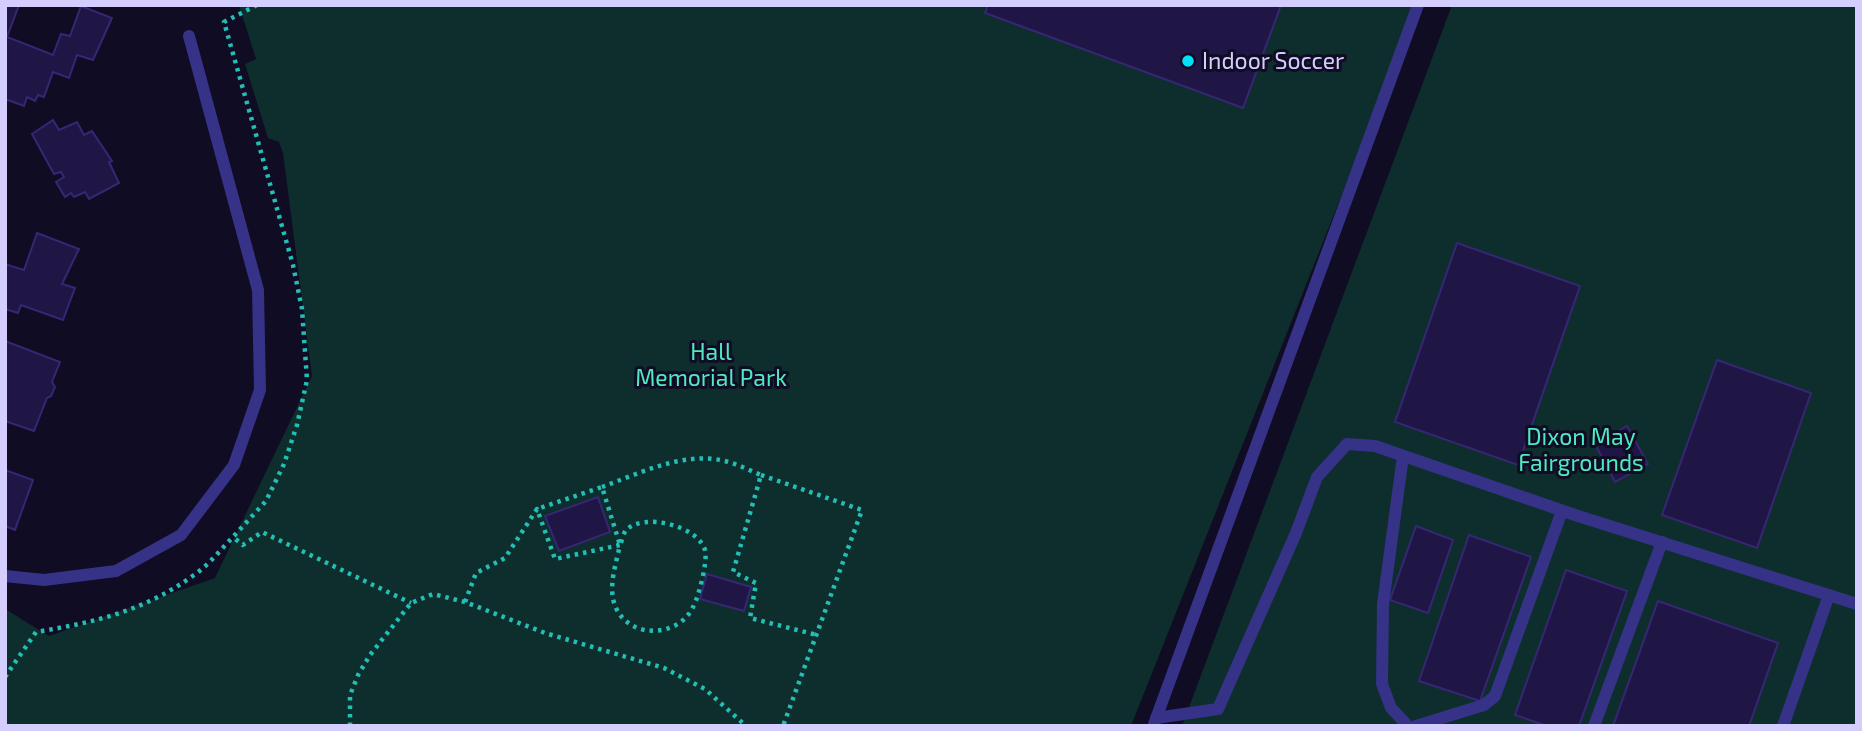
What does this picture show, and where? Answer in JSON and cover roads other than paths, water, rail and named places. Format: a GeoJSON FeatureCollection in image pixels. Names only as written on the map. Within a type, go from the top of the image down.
{"type":"FeatureCollection","features":[{"type":"Feature","properties":{"kind":"lane"},"geometry":{"type":"LineString","coordinates":[[1155,722],[1418,5]]}},
{"type":"Feature","properties":{"kind":"lane"},"geometry":{"type":"LineString","coordinates":[[5,576],[44,580],[116,571],[181,535],[234,465],[243,440],[260,390],[258,290],[189,36]]}},
{"type":"Feature","properties":{"kind":"lane"},"geometry":{"type":"LineString","coordinates":[[1155,722],[1217,709],[1296,533],[1317,477],[1347,444],[1375,446],[1562,511],[1857,604]]}},
{"type":"Feature","properties":{"kind":"lane"},"geometry":{"type":"LineString","coordinates":[[1403,456],[1383,604],[1382,684],[1391,708],[1408,726]]}},
{"type":"Feature","properties":{"kind":"lane"},"geometry":{"type":"LineString","coordinates":[[1416,726],[1484,705],[1495,696],[1562,511]]}},
{"type":"Feature","properties":{"kind":"lane"},"geometry":{"type":"LineString","coordinates":[[1594,726],[1662,542]]}},
{"type":"Feature","properties":{"kind":"lane"},"geometry":{"type":"LineString","coordinates":[[1783,726],[1829,595]]}},
{"type":"Feature","properties":{"kind":"place","name":"Indoor Soccer"},"geometry":{"type":"Point","coordinates":[1188,61]}},
{"type":"Feature","properties":{"kind":"park label","name":"Hall Memorial Park"},"geometry":{"type":"Point","coordinates":[711,365]}},
{"type":"Feature","properties":{"kind":"park label","name":"Dixon May Fairgrounds"},"geometry":{"type":"Point","coordinates":[1581,450]}}]}
